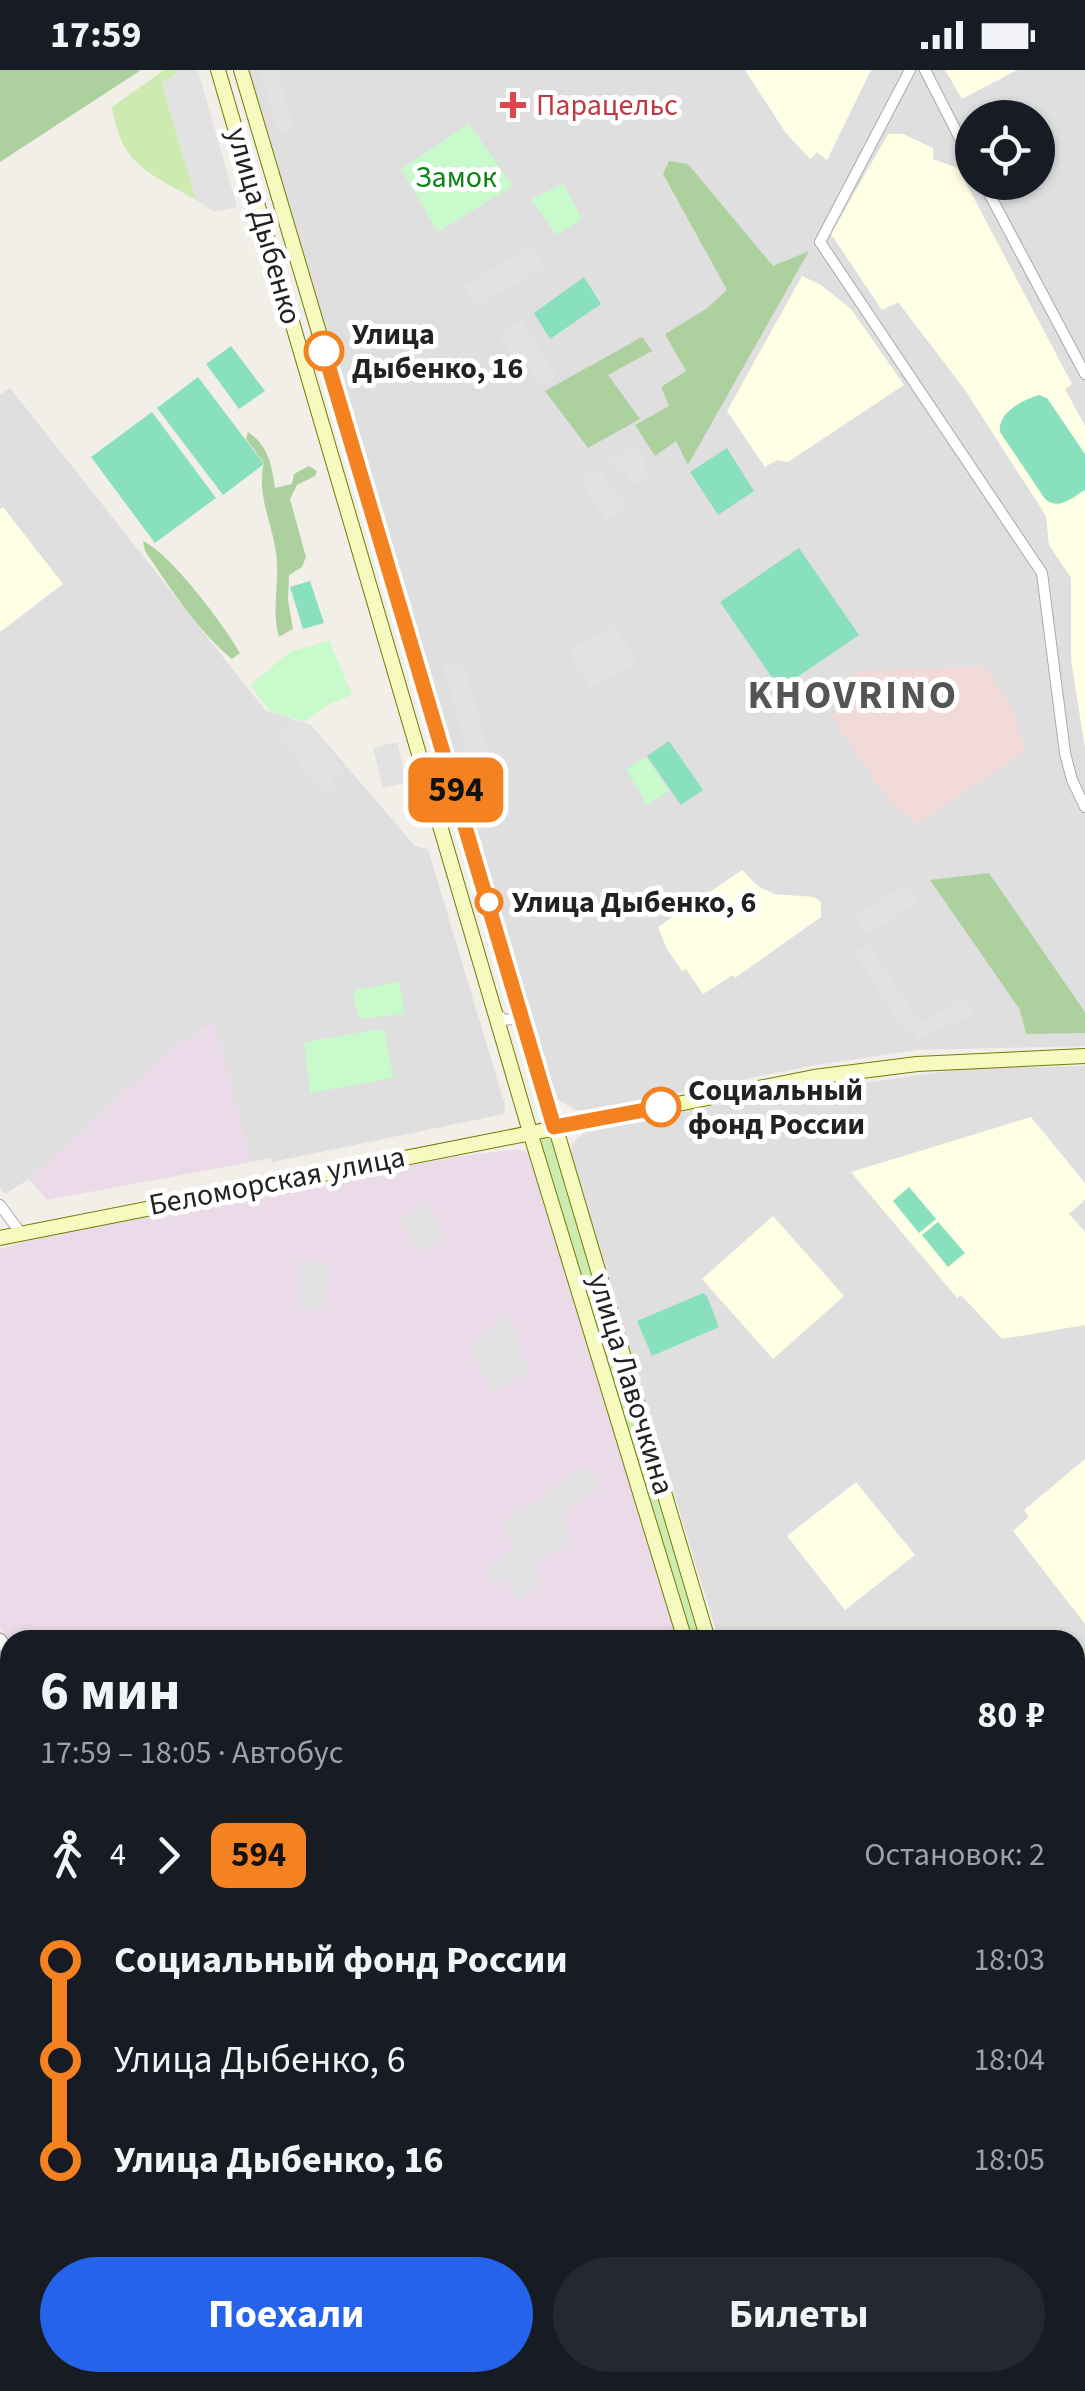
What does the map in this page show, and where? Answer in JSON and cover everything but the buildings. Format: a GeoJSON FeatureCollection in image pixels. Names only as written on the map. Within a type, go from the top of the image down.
{"type":"FeatureCollection","features":[{"type":"Feature","properties":{"kind":"main road","name":"улица Дыбенко"},"geometry":{"type":"LineString","coordinates":[[218,70],[530,1132]]}},
{"type":"Feature","properties":{"kind":"main road","name":"улица Дыбенко"},"geometry":{"type":"LineString","coordinates":[[241,70],[554,1127]]}},
{"type":"Feature","properties":{"kind":"main road","name":"Беломорская улица"},"geometry":{"type":"LineString","coordinates":[[0,1238],[554,1127],[847,1073],[976,1059],[1085,1056]]}},
{"type":"Feature","properties":{"kind":"main road","name":"улица Лавочкина"},"geometry":{"type":"LineString","coordinates":[[554,1127],[705,1630]]}},
{"type":"Feature","properties":{"kind":"main road","name":"улица Лавочкина"},"geometry":{"type":"LineString","coordinates":[[530,1132],[682,1630]]}},
{"type":"Feature","properties":{"kind":"street"},"geometry":{"type":"LineString","coordinates":[[910,70],[820,242],[1042,574],[1065,753],[1085,807]]}},
{"type":"Feature","properties":{"kind":"street"},"geometry":{"type":"LineString","coordinates":[[924,70],[955,129]]}},
{"type":"Feature","properties":{"kind":"street"},"geometry":{"type":"LineString","coordinates":[[993,200],[1085,374]]}},
{"type":"Feature","properties":{"kind":"street"},"geometry":{"type":"LineString","coordinates":[[428,784],[452,775]]}},
{"type":"Feature","properties":{"kind":"street"},"geometry":{"type":"LineString","coordinates":[[494,1011],[508,1020],[516,1016],[519,1004]]}},
{"type":"Feature","properties":{"kind":"street"},"geometry":{"type":"LineString","coordinates":[[0,1205],[20,1232]]}},
{"type":"Feature","properties":{"kind":"shaded area"},"geometry":{"type":"Polygon","coordinates":[[[180,70],[198,70],[237,207],[214,212],[196,200],[162,83],[180,70]]]}},
{"type":"Feature","properties":{"kind":"shaded area"},"geometry":{"type":"Polygon","coordinates":[[[246,70],[1085,70],[1085,1046],[916,1050],[810,1066],[594,1110],[576,1110],[556,1098],[527,1016],[246,70]]]}},
{"type":"Feature","properties":{"kind":"shaded area"},"geometry":{"type":"Polygon","coordinates":[[[260,70],[277,70],[294,129],[278,133],[260,70]]]}},
{"type":"Feature","properties":{"kind":"shaded area"},"geometry":{"type":"Polygon","coordinates":[[[745,70],[871,70],[827,160],[817,152],[810,159],[785,132],[745,70]]]}},
{"type":"Feature","properties":{"kind":"shaded area"},"geometry":{"type":"Polygon","coordinates":[[[945,70],[1017,70],[962,99],[945,70]]]}},
{"type":"Feature","properties":{"kind":"shaded area"},"geometry":{"type":"Polygon","coordinates":[[[888,134],[903,134],[933,148],[933,159],[955,167],[955,200],[975,200],[1072,384],[1065,389],[1085,426],[1085,748],[1071,660],[1071,578],[1049,545],[1046,516],[965,390],[898,302],[882,310],[831,234],[888,134]]]}},
{"type":"Feature","properties":{"kind":"shaded area"},"geometry":{"type":"Polygon","coordinates":[[[531,244],[544,267],[477,306],[464,287],[531,244]]]}},
{"type":"Feature","properties":{"kind":"shaded area"},"geometry":{"type":"Polygon","coordinates":[[[802,276],[821,285],[851,309],[904,385],[788,462],[777,460],[765,467],[727,411],[802,276]]]}},
{"type":"Feature","properties":{"kind":"shaded area"},"geometry":{"type":"Polygon","coordinates":[[[521,320],[557,376],[541,386],[522,357],[514,360],[498,335],[521,320]]]}},
{"type":"Feature","properties":{"kind":"shaded area"},"geometry":{"type":"Polygon","coordinates":[[[10,388],[265,710],[311,725],[415,846],[428,849],[505,1105],[504,1114],[272,1162],[271,1158],[251,1162],[214,1022],[173,1048],[29,1179],[5,1194],[0,1188],[0,395],[10,388]]]}},
{"type":"Feature","properties":{"kind":"shaded area"},"geometry":{"type":"Polygon","coordinates":[[[634,444],[648,464],[643,468],[648,475],[634,485],[609,462],[634,444]]]}},
{"type":"Feature","properties":{"kind":"shaded area"},"geometry":{"type":"Polygon","coordinates":[[[598,468],[628,508],[606,521],[579,480],[598,468]]]}},
{"type":"Feature","properties":{"kind":"shaded area"},"geometry":{"type":"Polygon","coordinates":[[[3,507],[63,584],[0,632],[0,509],[3,507]]]}},
{"type":"Feature","properties":{"kind":"shaded area"},"geometry":{"type":"Polygon","coordinates":[[[615,624],[637,662],[590,689],[568,651],[615,624]]]}},
{"type":"Feature","properties":{"kind":"shaded area"},"geometry":{"type":"Polygon","coordinates":[[[464,661],[487,749],[467,754],[443,667],[464,661]]]}},
{"type":"Feature","properties":{"kind":"shaded area"},"geometry":{"type":"Polygon","coordinates":[[[984,666],[1012,707],[1025,751],[917,824],[891,804],[832,717],[855,671],[984,666]]]}},
{"type":"Feature","properties":{"kind":"shaded area"},"geometry":{"type":"Polygon","coordinates":[[[293,720],[310,726],[344,769],[332,779],[338,787],[325,797],[276,733],[293,720]]]}},
{"type":"Feature","properties":{"kind":"shaded area"},"geometry":{"type":"Polygon","coordinates":[[[397,742],[407,782],[383,788],[373,748],[397,742]]]}},
{"type":"Feature","properties":{"kind":"shaded area"},"geometry":{"type":"Polygon","coordinates":[[[742,870],[758,886],[774,894],[814,897],[821,902],[821,917],[735,978],[733,975],[703,994],[667,949],[658,927],[742,870]]]}},
{"type":"Feature","properties":{"kind":"shaded area"},"geometry":{"type":"Polygon","coordinates":[[[907,883],[919,901],[867,935],[855,917],[907,883]]]}},
{"type":"Feature","properties":{"kind":"shaded area"},"geometry":{"type":"Polygon","coordinates":[[[868,944],[922,1023],[964,997],[974,1014],[916,1041],[913,1033],[908,1036],[854,953],[868,944]]]}},
{"type":"Feature","properties":{"kind":"shaded area"},"geometry":{"type":"Polygon","coordinates":[[[215,1022],[251,1162],[47,1200],[29,1179],[173,1048],[215,1022]]]}},
{"type":"Feature","properties":{"kind":"shaded area"},"geometry":{"type":"Polygon","coordinates":[[[1085,1066],[1085,1630],[716,1630],[570,1156],[572,1144],[587,1130],[748,1099],[970,1068],[1085,1066]]]}},
{"type":"Feature","properties":{"kind":"shaded area"},"geometry":{"type":"Polygon","coordinates":[[[1031,1117],[1085,1183],[1085,1200],[1069,1214],[1085,1232],[1085,1325],[1002,1339],[961,1295],[957,1298],[851,1172],[1031,1117]]]}},
{"type":"Feature","properties":{"kind":"shaded area"},"geometry":{"type":"Polygon","coordinates":[[[518,1149],[530,1154],[676,1630],[2,1630],[0,1249],[42,1237],[454,1157],[518,1149]]]}},
{"type":"Feature","properties":{"kind":"shaded area"},"geometry":{"type":"Polygon","coordinates":[[[424,1203],[447,1234],[421,1252],[399,1222],[424,1203]]]}},
{"type":"Feature","properties":{"kind":"shaded area"},"geometry":{"type":"Polygon","coordinates":[[[773,1216],[844,1296],[773,1359],[702,1279],[773,1216]]]}},
{"type":"Feature","properties":{"kind":"shaded area"},"geometry":{"type":"Polygon","coordinates":[[[299,1261],[330,1264],[324,1309],[301,1307],[299,1261]]]}},
{"type":"Feature","properties":{"kind":"shaded area"},"geometry":{"type":"Polygon","coordinates":[[[509,1316],[528,1371],[493,1393],[468,1345],[509,1316]]]}},
{"type":"Feature","properties":{"kind":"shaded area"},"geometry":{"type":"Polygon","coordinates":[[[1085,1459],[1085,1624],[1013,1531],[1029,1517],[1024,1510],[1085,1459]]]}},
{"type":"Feature","properties":{"kind":"shaded area"},"geometry":{"type":"Polygon","coordinates":[[[586,1466],[601,1486],[562,1516],[573,1539],[533,1567],[542,1584],[519,1601],[504,1577],[492,1583],[485,1570],[515,1548],[501,1525],[586,1466]]]}},
{"type":"Feature","properties":{"kind":"shaded area"},"geometry":{"type":"Polygon","coordinates":[[[856,1482],[915,1555],[845,1610],[787,1536],[856,1482]]]}},
{"type":"Feature","properties":{"kind":"green space"},"geometry":{"type":"Polygon","coordinates":[[[0,70],[141,70],[0,162],[0,70]]]}},
{"type":"Feature","properties":{"kind":"green space"},"geometry":{"type":"Polygon","coordinates":[[[164,70],[180,70],[162,84],[196,200],[140,166],[122,143],[116,127],[112,107],[164,70]]]}},
{"type":"Feature","properties":{"kind":"green space","name":"Замок"},"geometry":{"type":"Polygon","coordinates":[[[469,124],[513,186],[438,232],[401,169],[469,124]]]}},
{"type":"Feature","properties":{"kind":"green space"},"geometry":{"type":"Polygon","coordinates":[[[669,161],[688,164],[773,266],[809,251],[688,465],[676,441],[655,456],[635,425],[669,406],[661,387],[686,371],[665,334],[706,309],[727,290],[663,174],[669,161]]]}},
{"type":"Feature","properties":{"kind":"green space"},"geometry":{"type":"Polygon","coordinates":[[[563,184],[582,219],[556,235],[531,199],[563,184]]]}},
{"type":"Feature","properties":{"kind":"green space"},"geometry":{"type":"Polygon","coordinates":[[[584,277],[601,304],[550,339],[534,313],[584,277]]]}},
{"type":"Feature","properties":{"kind":"green space"},"geometry":{"type":"Polygon","coordinates":[[[642,337],[652,351],[608,375],[640,419],[588,448],[545,391],[642,337]]]}},
{"type":"Feature","properties":{"kind":"green space"},"geometry":{"type":"Polygon","coordinates":[[[231,346],[265,391],[239,409],[206,364],[231,346]]]}},
{"type":"Feature","properties":{"kind":"green space"},"geometry":{"type":"Polygon","coordinates":[[[198,377],[264,464],[223,495],[157,408],[198,377]]]}},
{"type":"Feature","properties":{"kind":"green space"},"geometry":{"type":"Polygon","coordinates":[[[1039,395],[1047,398],[1085,454],[1085,490],[1060,504],[1045,499],[1000,432],[1007,413],[1039,395]]]}},
{"type":"Feature","properties":{"kind":"green space"},"geometry":{"type":"Polygon","coordinates":[[[152,412],[216,498],[155,543],[91,457],[152,412]]]}},
{"type":"Feature","properties":{"kind":"green space"},"geometry":{"type":"Polygon","coordinates":[[[248,432],[268,456],[275,488],[292,484],[294,474],[309,466],[317,471],[297,485],[290,499],[306,557],[302,567],[289,575],[293,629],[279,637],[276,553],[262,489],[264,463],[246,439],[248,432]]]}},
{"type":"Feature","properties":{"kind":"green space"},"geometry":{"type":"Polygon","coordinates":[[[727,448],[754,491],[718,515],[690,472],[727,448]]]}},
{"type":"Feature","properties":{"kind":"green space"},"geometry":{"type":"Polygon","coordinates":[[[143,541],[182,575],[240,653],[232,659],[207,635],[145,551],[143,541]]]}},
{"type":"Feature","properties":{"kind":"green space"},"geometry":{"type":"Polygon","coordinates":[[[799,548],[859,635],[780,689],[720,602],[799,548]]]}},
{"type":"Feature","properties":{"kind":"green space"},"geometry":{"type":"Polygon","coordinates":[[[310,581],[324,623],[303,629],[290,587],[310,581]]]}},
{"type":"Feature","properties":{"kind":"green space"},"geometry":{"type":"Polygon","coordinates":[[[329,640],[352,695],[331,703],[304,722],[270,711],[250,685],[290,652],[329,640]]]}},
{"type":"Feature","properties":{"kind":"green space"},"geometry":{"type":"Polygon","coordinates":[[[669,741],[703,790],[681,805],[647,756],[669,741]]]}},
{"type":"Feature","properties":{"kind":"green space"},"geometry":{"type":"Polygon","coordinates":[[[646,757],[669,791],[647,805],[626,769],[646,757]]]}},
{"type":"Feature","properties":{"kind":"green space"},"geometry":{"type":"Polygon","coordinates":[[[989,873],[1085,1012],[1085,1033],[1026,1034],[1020,1010],[930,880],[989,873]]]}},
{"type":"Feature","properties":{"kind":"green space"},"geometry":{"type":"Polygon","coordinates":[[[399,982],[405,1014],[359,1019],[355,990],[399,982]]]}},
{"type":"Feature","properties":{"kind":"green space"},"geometry":{"type":"Polygon","coordinates":[[[380,1029],[385,1033],[393,1078],[310,1093],[304,1042],[380,1029]]]}},
{"type":"Feature","properties":{"kind":"green space"},"geometry":{"type":"Polygon","coordinates":[[[555,1127],[705,1630],[682,1630],[530,1132],[555,1127]]]}},
{"type":"Feature","properties":{"kind":"green space"},"geometry":{"type":"Polygon","coordinates":[[[909,1187],[936,1219],[919,1233],[893,1201],[909,1187]]]}},
{"type":"Feature","properties":{"kind":"green space"},"geometry":{"type":"Polygon","coordinates":[[[938,1222],[965,1253],[948,1267],[922,1235],[938,1222]]]}},
{"type":"Feature","properties":{"kind":"green space"},"geometry":{"type":"Polygon","coordinates":[[[703,1293],[719,1327],[652,1356],[637,1321],[703,1293]]]}},
{"type":"Feature","properties":{"kind":"bus line","name":"594"},"geometry":{"type":"LineString","coordinates":[[324,351],[554,1127],[661,1107]]}},
{"type":"Feature","properties":{"kind":"place","name":"Парацельс"},"geometry":{"type":"Point","coordinates":[513,105]}},
{"type":"Feature","properties":{"kind":"place","name":"Улица Дыбенко, 16"},"geometry":{"type":"Point","coordinates":[324,351]}},
{"type":"Feature","properties":{"kind":"place","name":"Улица Дыбенко, 6"},"geometry":{"type":"Point","coordinates":[489,902]}},
{"type":"Feature","properties":{"kind":"place","name":"Социальный фонд России"},"geometry":{"type":"Point","coordinates":[661,1107]}},
{"type":"Feature","properties":{"kind":"district","name":"KHOVRINO"},"geometry":{"type":"Point","coordinates":[853,695]}}]}
